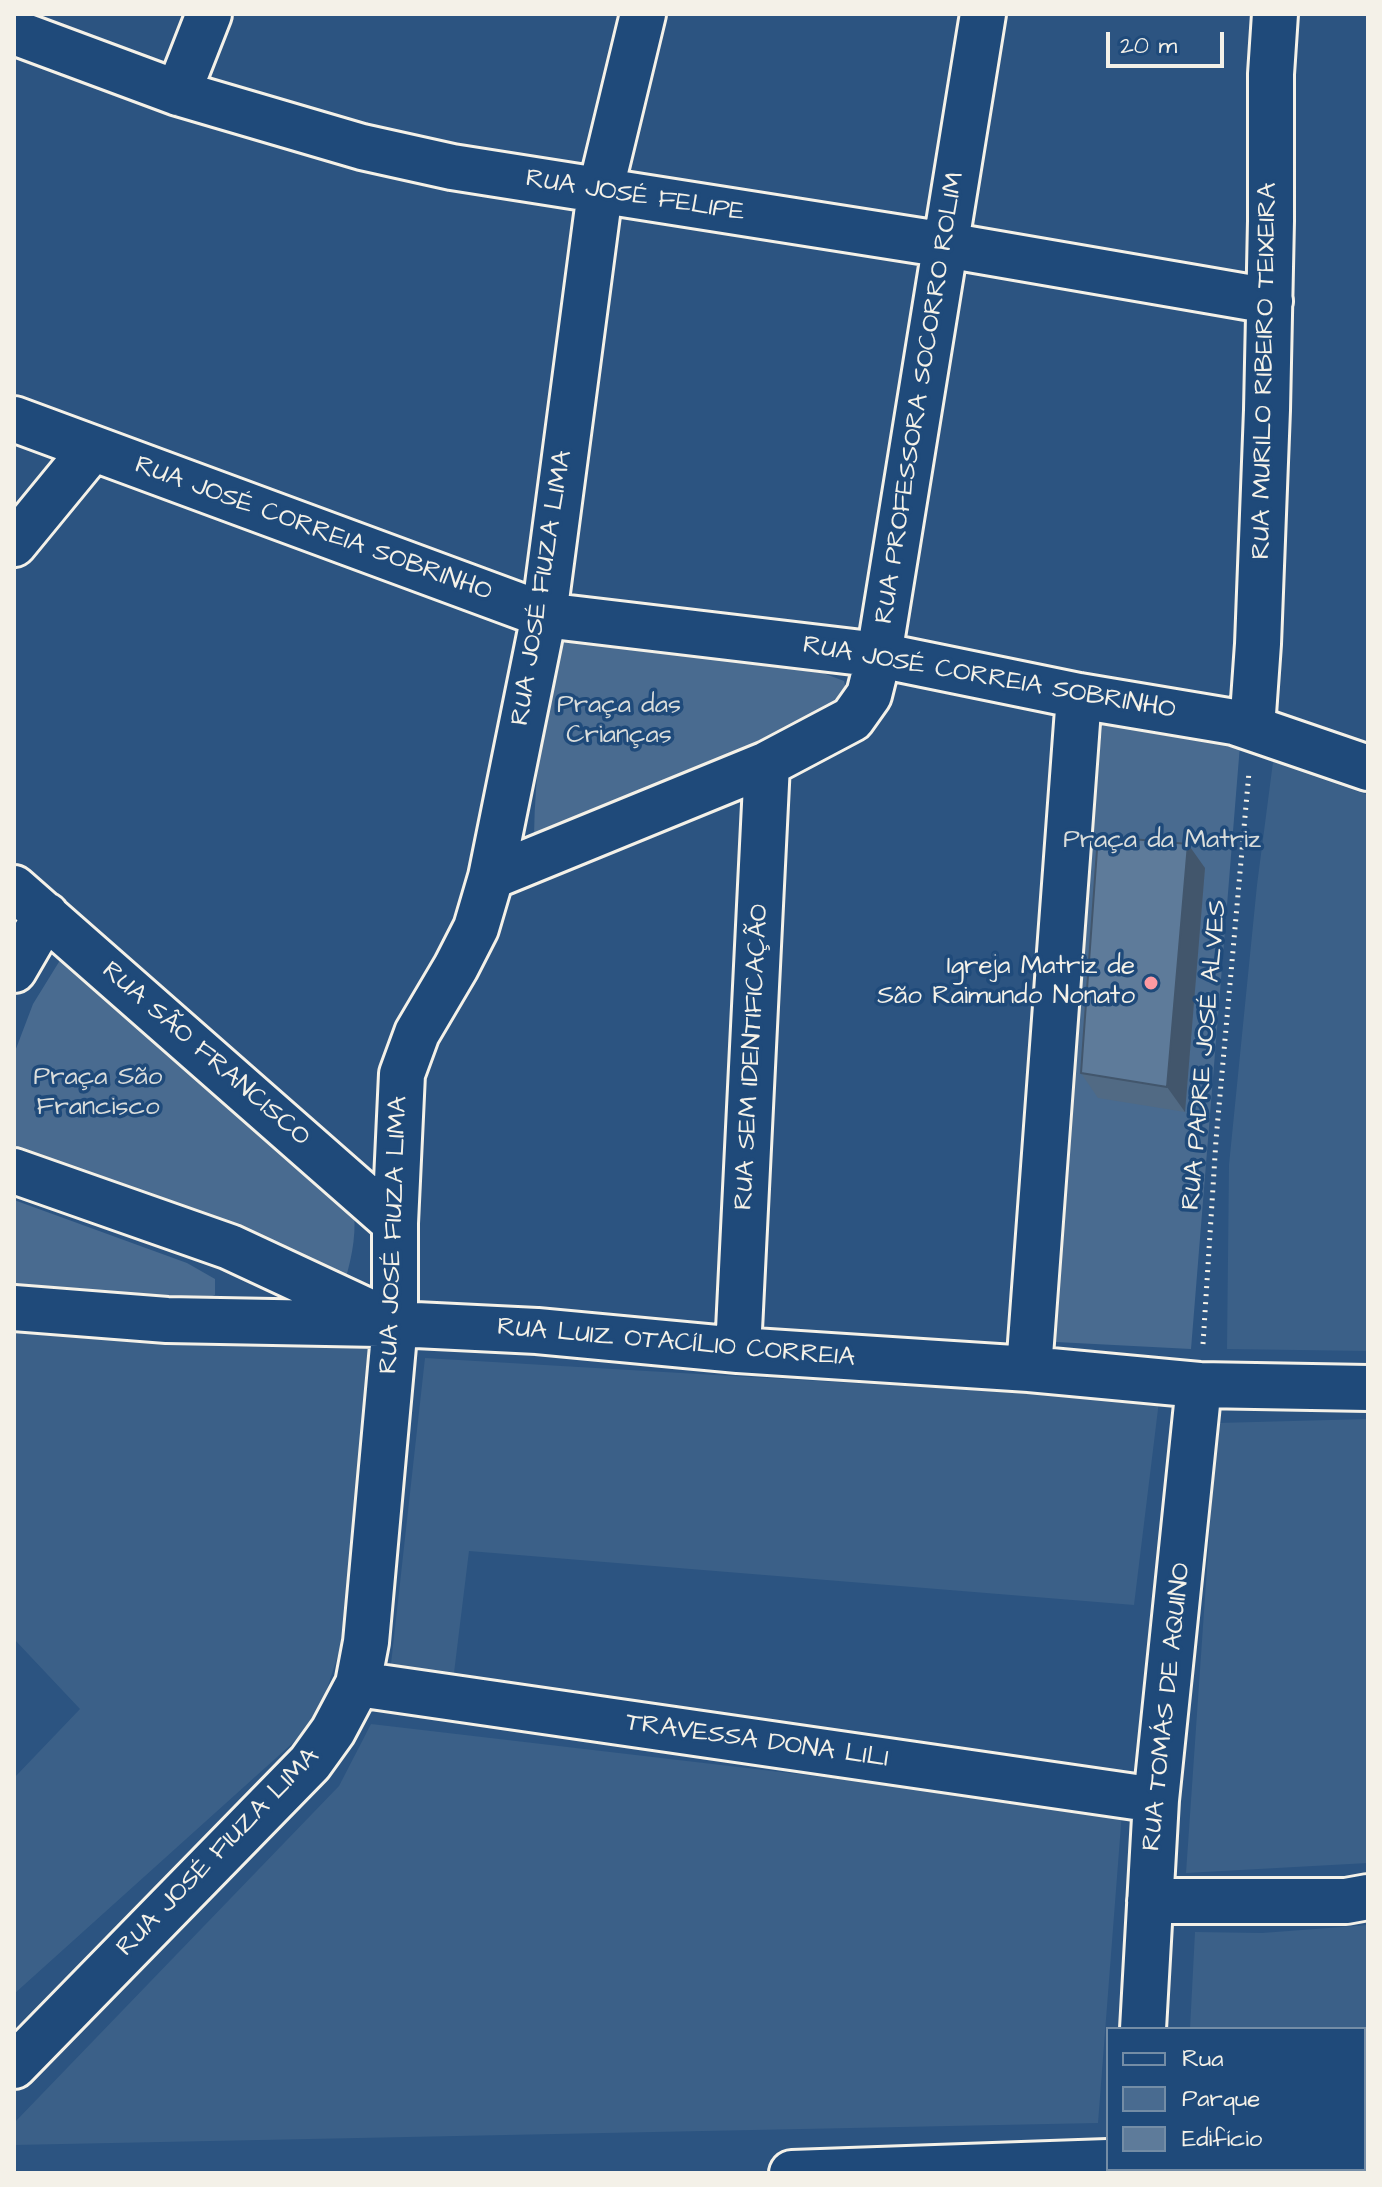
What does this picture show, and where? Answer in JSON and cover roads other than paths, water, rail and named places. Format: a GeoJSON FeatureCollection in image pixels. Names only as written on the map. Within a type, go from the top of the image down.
{"type":"FeatureCollection","features":[{"type":"Feature","properties":{"kind":"street"},"geometry":{"type":"LineString","coordinates":[[178,93],[209,14]]}},
{"type":"Feature","properties":{"kind":"street","name":"RUA JOSÉ FIUZA LIMA"},"geometry":{"type":"LineString","coordinates":[[14,2066],[310,1763],[333,1731],[358,1684],[366,1642],[395,1324],[395,1223],[402,1074],[417,1033],[476,928],[491,877],[544,615],[600,192],[643,14]]}},
{"type":"Feature","properties":{"kind":"street","name":"RUA PROFESSORA SOCORRO ROLIM"},"geometry":{"type":"LineString","coordinates":[[491,877],[767,764],[852,719],[869,695],[879,655],[983,14]]}},
{"type":"Feature","properties":{"kind":"street","name":"RUA MURILO RIBEIRO TEIXEIRA"},"geometry":{"type":"LineString","coordinates":[[1252,728],[1258,644],[1270,301],[1271,74],[1275,14]]}},
{"type":"Feature","properties":{"kind":"street","name":"RUA JOSÉ FELIPE"},"geometry":{"type":"LineString","coordinates":[[14,32],[178,93],[362,147],[452,167],[946,245],[1270,301]]}},
{"type":"Feature","properties":{"kind":"street","name":"RUA JOSÉ CORREIA SOBRINHO"},"geometry":{"type":"LineString","coordinates":[[14,419],[544,615],[879,655],[1079,696],[1234,722],[1368,768]]}},
{"type":"Feature","properties":{"kind":"street"},"geometry":{"type":"LineString","coordinates":[[14,544],[92,449]]}},
{"type":"Feature","properties":{"kind":"street"},"geometry":{"type":"LineString","coordinates":[[1029,1369],[1079,696]]}},
{"type":"Feature","properties":{"kind":"street","name":"RUA SEM IDENTIFICAÇÃO"},"geometry":{"type":"LineString","coordinates":[[738,1350],[767,764]]}},
{"type":"Feature","properties":{"kind":"street"},"geometry":{"type":"LineString","coordinates":[[14,970],[30,902]]}},
{"type":"Feature","properties":{"kind":"street","name":"RUA SÃO FRANCISCO"},"geometry":{"type":"LineString","coordinates":[[30,902],[395,1223]]}},
{"type":"Feature","properties":{"kind":"street","name":"RUA LUIZ OTACÍLIO CORREIA"},"geometry":{"type":"LineString","coordinates":[[14,1171],[230,1247],[395,1324],[537,1331],[738,1350],[1029,1369],[1199,1385],[1368,1388]]}},
{"type":"Feature","properties":{"kind":"street"},"geometry":{"type":"LineString","coordinates":[[14,1308],[167,1320],[395,1324]]}},
{"type":"Feature","properties":{"kind":"street","name":"RUA TOMÁS DE AQUINO"},"geometry":{"type":"LineString","coordinates":[[1143,2027],[1156,1800],[1199,1385]]}},
{"type":"Feature","properties":{"kind":"street","name":"TRAVESSA DONA LILI"},"geometry":{"type":"LineString","coordinates":[[358,1684],[1156,1800]]}},
{"type":"Feature","properties":{"kind":"street"},"geometry":{"type":"LineString","coordinates":[[1150,1901],[1346,1901],[1368,1897]]}},
{"type":"Feature","properties":{"kind":"street"},"geometry":{"type":"LineString","coordinates":[[792,2173],[1106,2162]]}},
{"type":"Feature","properties":{"kind":"place","name":"Igreja Matriz de São Raimundo Nonato"},"geometry":{"type":"Point","coordinates":[1151,983]}},
{"type":"Feature","properties":{"kind":"park label","name":"Praça das Crianças"},"geometry":{"type":"Point","coordinates":[619,722]}},
{"type":"Feature","properties":{"kind":"park label","name":"Praça da Matriz"},"geometry":{"type":"Point","coordinates":[1162,842]}},
{"type":"Feature","properties":{"kind":"park label","name":"Praça São Francisco"},"geometry":{"type":"Point","coordinates":[98,1094]}}]}
